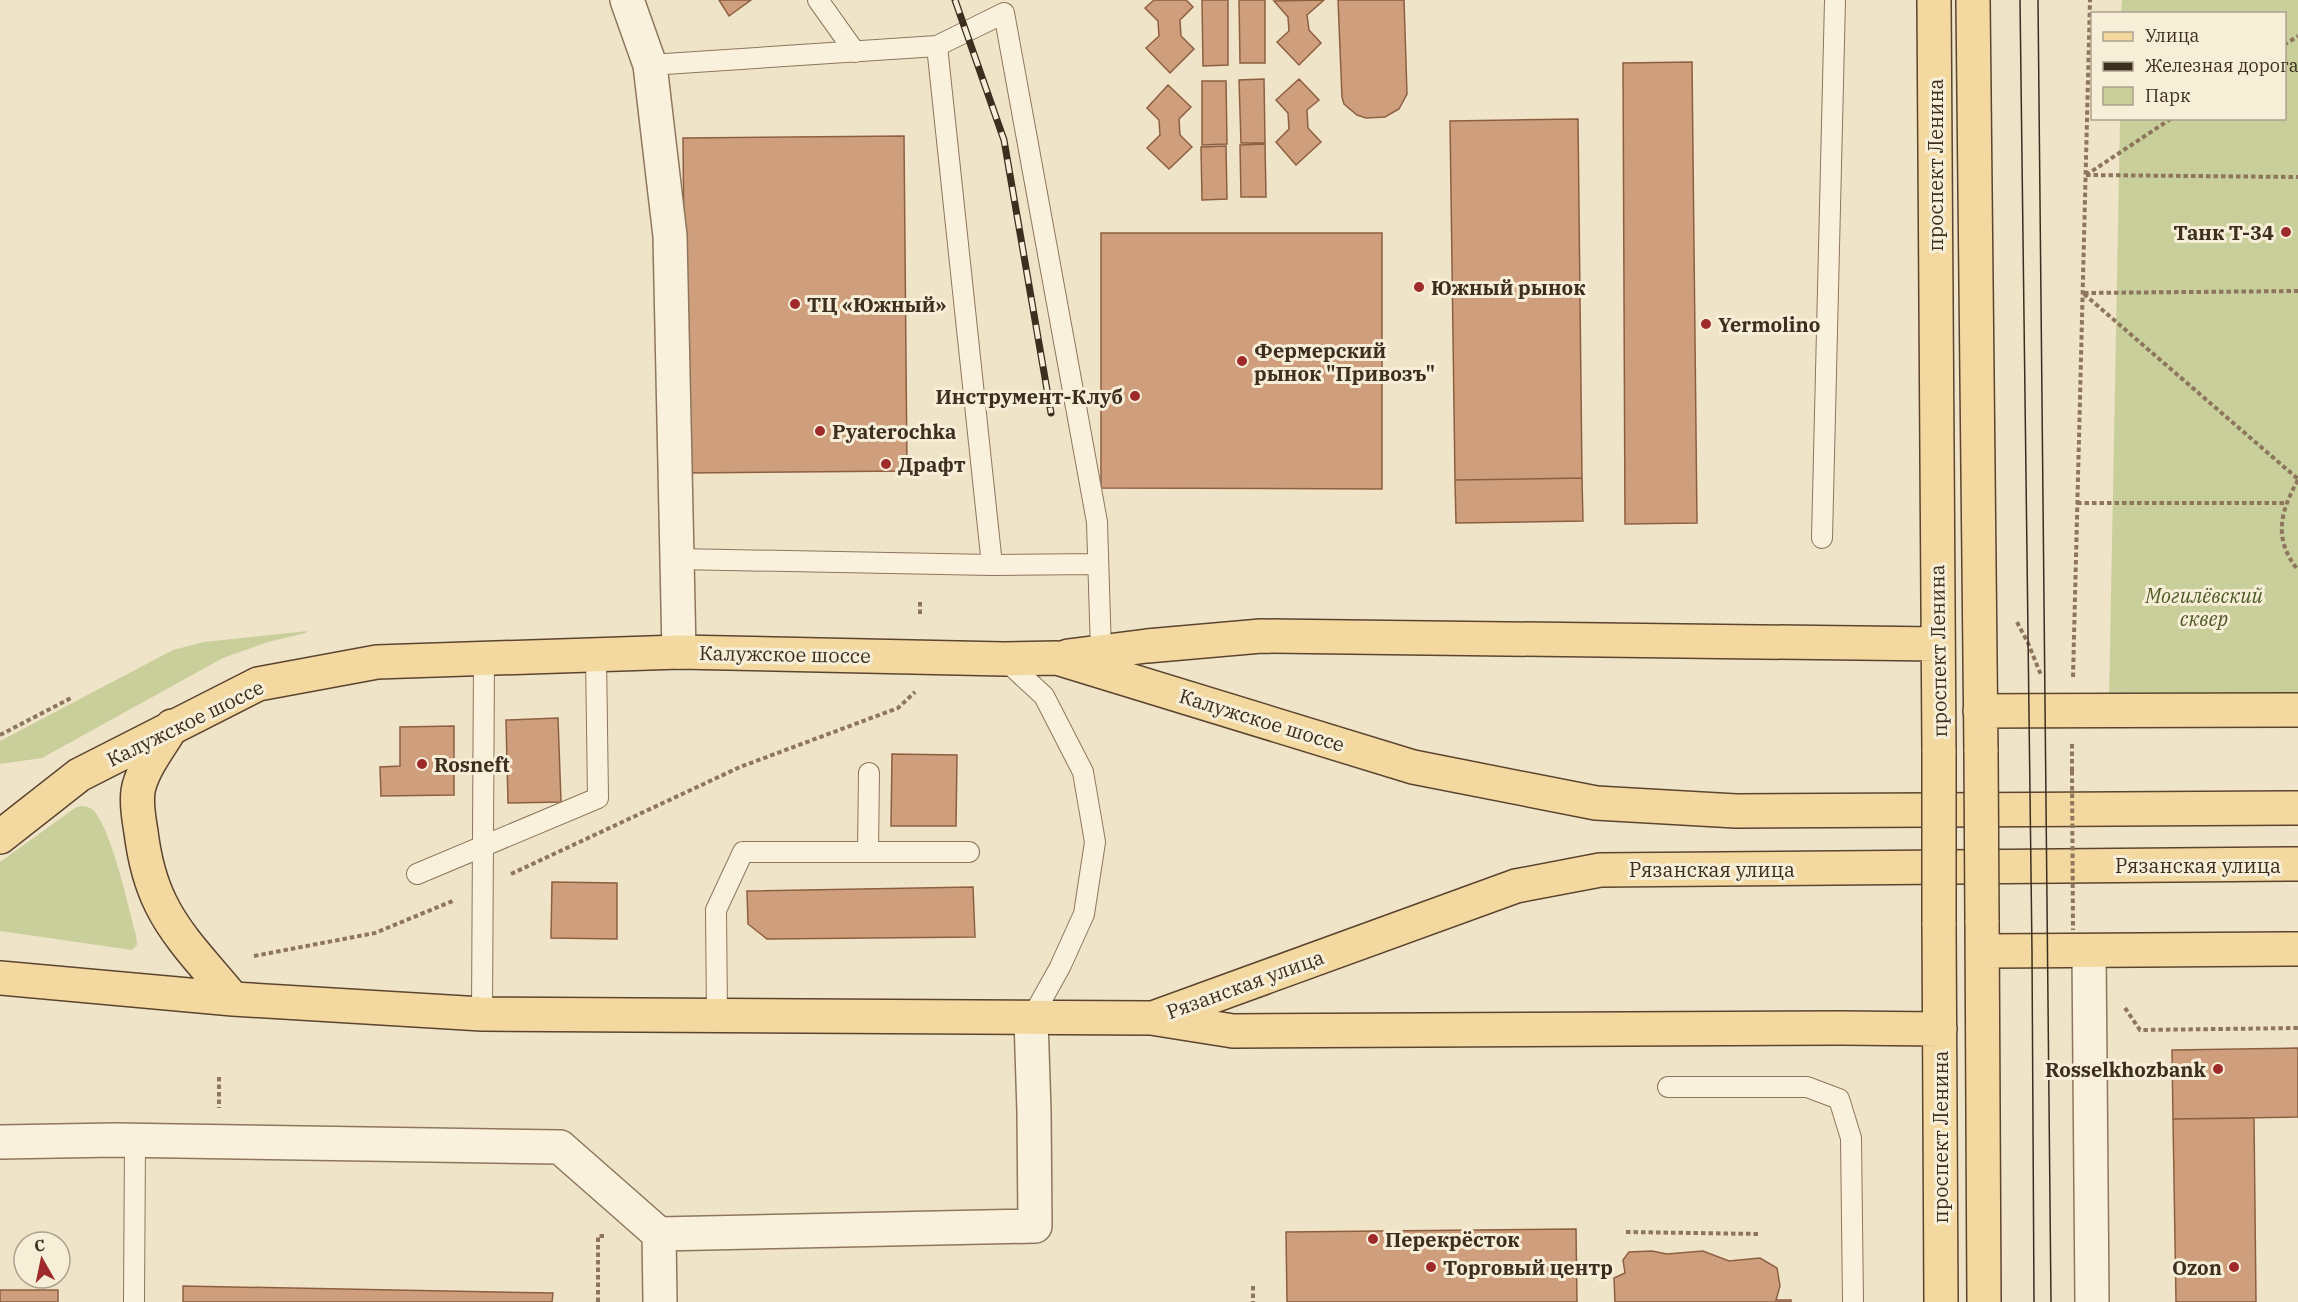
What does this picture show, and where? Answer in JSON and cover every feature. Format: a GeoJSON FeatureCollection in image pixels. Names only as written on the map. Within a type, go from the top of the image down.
{"type":"FeatureCollection","features":[{"type":"Feature","properties":{"kind":"main road","name":"проспект Ленина"},"geometry":{"type":"LineString","coordinates":[[1934,0],[1941,1302]]}},
{"type":"Feature","properties":{"kind":"main road","name":"проспект Ленина"},"geometry":{"type":"LineString","coordinates":[[1973,0],[1982,936]]}},
{"type":"Feature","properties":{"kind":"main road"},"geometry":{"type":"LineString","coordinates":[[1057,658],[1261,636],[1938,644]]}},
{"type":"Feature","properties":{"kind":"main road","name":"Калужское шоссе"},"geometry":{"type":"LineString","coordinates":[[0,837],[79,774],[258,684],[377,662],[679,652],[1004,659],[1057,658],[1413,767],[1596,803],[1736,811],[2298,808]]}},
{"type":"Feature","properties":{"kind":"main road"},"geometry":{"type":"LineString","coordinates":[[1980,711],[2298,710]]}},
{"type":"Feature","properties":{"kind":"main road"},"geometry":{"type":"LineString","coordinates":[[172,726],[143,775],[138,791],[142,839],[150,874],[161,904],[177,929],[233,999]]}},
{"type":"Feature","properties":{"kind":"main road","name":"Рязанская улица"},"geometry":{"type":"LineString","coordinates":[[1151,1018],[1516,886],[1600,870],[2298,864]]}},
{"type":"Feature","properties":{"kind":"main road"},"geometry":{"type":"LineString","coordinates":[[1984,1302],[1982,936],[2298,949]]}},
{"type":"Feature","properties":{"kind":"main road"},"geometry":{"type":"LineString","coordinates":[[0,978],[233,999],[482,1014],[1151,1018],[1233,1031],[1940,1029]]}},
{"type":"Feature","properties":{"kind":"street"},"geometry":{"type":"LineString","coordinates":[[627,0],[650,64],[670,236],[679,652]]}},
{"type":"Feature","properties":{"kind":"street"},"geometry":{"type":"LineString","coordinates":[[2081,940],[2092,1302]]}},
{"type":"Feature","properties":{"kind":"street"},"geometry":{"type":"LineString","coordinates":[[0,1142],[135,1141],[560,1147],[659,1234],[1035,1226],[1030,1019]]}},
{"type":"Feature","properties":{"kind":"street"},"geometry":{"type":"LineString","coordinates":[[659,1234],[660,1302]]}},
{"type":"Feature","properties":{"kind":"lane"},"geometry":{"type":"LineString","coordinates":[[818,0],[855,52]]}},
{"type":"Feature","properties":{"kind":"lane"},"geometry":{"type":"LineString","coordinates":[[1822,538],[1835,0]]}},
{"type":"Feature","properties":{"kind":"lane"},"geometry":{"type":"LineString","coordinates":[[650,64],[937,46],[1004,13],[1097,522],[1101,652]]}},
{"type":"Feature","properties":{"kind":"lane"},"geometry":{"type":"LineString","coordinates":[[937,46],[992,564]]}},
{"type":"Feature","properties":{"kind":"lane"},"geometry":{"type":"LineString","coordinates":[[677,559],[1098,564]]}},
{"type":"Feature","properties":{"kind":"lane"},"geometry":{"type":"LineString","coordinates":[[417,874],[598,798],[596,655]]}},
{"type":"Feature","properties":{"kind":"lane"},"geometry":{"type":"LineString","coordinates":[[482,1014],[484,658]]}},
{"type":"Feature","properties":{"kind":"lane"},"geometry":{"type":"LineString","coordinates":[[1004,659],[1044,696],[1083,772],[1095,842],[1084,914],[1060,967],[1030,1019]]}},
{"type":"Feature","properties":{"kind":"lane"},"geometry":{"type":"LineString","coordinates":[[868,851],[870,773]]}},
{"type":"Feature","properties":{"kind":"lane"},"geometry":{"type":"LineString","coordinates":[[717,1016],[716,910],[743,852],[969,852]]}},
{"type":"Feature","properties":{"kind":"lane"},"geometry":{"type":"LineString","coordinates":[[1668,1087],[1807,1087],[1839,1099],[1851,1138],[1853,1302]]}},
{"type":"Feature","properties":{"kind":"lane"},"geometry":{"type":"LineString","coordinates":[[134,1302],[135,1141]]}},
{"type":"Feature","properties":{"kind":"path"},"geometry":{"type":"LineString","coordinates":[[2081,940],[2072,771],[2072,711],[2090,0]]}},
{"type":"Feature","properties":{"kind":"path"},"geometry":{"type":"LineString","coordinates":[[2086,175],[2169,120]]}},
{"type":"Feature","properties":{"kind":"path"},"geometry":{"type":"LineString","coordinates":[[2086,175],[2298,177]]}},
{"type":"Feature","properties":{"kind":"path"},"geometry":{"type":"LineString","coordinates":[[2084,293],[2298,291]]}},
{"type":"Feature","properties":{"kind":"path"},"geometry":{"type":"LineString","coordinates":[[2084,293],[2298,479],[2285,503],[2281,531],[2289,558],[2298,570]]}},
{"type":"Feature","properties":{"kind":"path"},"geometry":{"type":"LineString","coordinates":[[2077,503],[2285,503]]}},
{"type":"Feature","properties":{"kind":"path"},"geometry":{"type":"LineString","coordinates":[[920,599],[920,614]]}},
{"type":"Feature","properties":{"kind":"path"},"geometry":{"type":"LineString","coordinates":[[2013,616],[2028,643],[2043,682],[2072,711]]}},
{"type":"Feature","properties":{"kind":"path"},"geometry":{"type":"LineString","coordinates":[[0,735],[73,697]]}},
{"type":"Feature","properties":{"kind":"path"},"geometry":{"type":"LineString","coordinates":[[2121,1001],[2140,1030],[2298,1029]]}},
{"type":"Feature","properties":{"kind":"path"},"geometry":{"type":"LineString","coordinates":[[1626,1232],[1760,1234]]}},
{"type":"Feature","properties":{"kind":"path"},"geometry":{"type":"LineString","coordinates":[[597,1302],[598,1236],[659,1234]]}},
{"type":"Feature","properties":{"kind":"path"},"geometry":{"type":"LineString","coordinates":[[1253,1286],[1253,1302]]}},
{"type":"Feature","properties":{"kind":"green space","name":"Могилёвский сквер"},"geometry":{"type":"Polygon","coordinates":[[[2122,0],[2298,0],[2298,700],[2109,702],[2120,120],[2286,120],[2286,12],[2121,12],[2122,0]]]}},
{"type":"Feature","properties":{"kind":"green space"},"geometry":{"type":"Polygon","coordinates":[[[307,631],[223,658],[42,758],[0,764],[0,741],[173,650],[204,642],[307,631]]]}},
{"type":"Feature","properties":{"kind":"green space"},"geometry":{"type":"Polygon","coordinates":[[[81,806],[94,811],[101,821],[113,851],[136,935],[137,945],[132,950],[0,931],[0,862],[81,806]]]}},
{"type":"Feature","properties":{"kind":"building"},"geometry":{"type":"Polygon","coordinates":[[[719,0],[751,0],[729,16],[719,0]]]}},
{"type":"Feature","properties":{"kind":"building"},"geometry":{"type":"Polygon","coordinates":[[[1154,0],[1186,0],[1193,7],[1180,20],[1181,36],[1194,49],[1170,73],[1146,48],[1159,36],[1158,21],[1145,8],[1154,0]]]}},
{"type":"Feature","properties":{"kind":"building"},"geometry":{"type":"Polygon","coordinates":[[[1202,0],[1228,0],[1228,65],[1203,66],[1202,0]]]}},
{"type":"Feature","properties":{"kind":"building"},"geometry":{"type":"Polygon","coordinates":[[[1239,0],[1265,0],[1265,63],[1240,63],[1239,0]]]}},
{"type":"Feature","properties":{"kind":"building"},"geometry":{"type":"Polygon","coordinates":[[[1324,0],[1307,15],[1309,30],[1321,43],[1299,65],[1277,42],[1289,31],[1288,17],[1274,1],[1324,0]]]}},
{"type":"Feature","properties":{"kind":"building"},"geometry":{"type":"Polygon","coordinates":[[[1338,0],[1404,0],[1407,94],[1399,109],[1385,117],[1366,118],[1357,115],[1344,104],[1338,0]]]}},
{"type":"Feature","properties":{"kind":"building"},"geometry":{"type":"Polygon","coordinates":[[[1692,62],[1697,523],[1625,524],[1623,63],[1692,62]]]}},
{"type":"Feature","properties":{"kind":"building"},"geometry":{"type":"Polygon","coordinates":[[[1264,79],[1265,143],[1241,143],[1239,80],[1264,79]]]}},
{"type":"Feature","properties":{"kind":"building"},"geometry":{"type":"Polygon","coordinates":[[[1299,79],[1319,100],[1307,110],[1308,128],[1321,142],[1296,165],[1276,142],[1289,129],[1288,113],[1276,100],[1299,79]]]}},
{"type":"Feature","properties":{"kind":"building"},"geometry":{"type":"Polygon","coordinates":[[[1202,81],[1226,81],[1227,144],[1202,145],[1202,81]]]}},
{"type":"Feature","properties":{"kind":"building"},"geometry":{"type":"Polygon","coordinates":[[[1168,85],[1191,107],[1179,119],[1180,135],[1192,147],[1169,169],[1147,148],[1160,135],[1159,120],[1147,108],[1168,85]]]}},
{"type":"Feature","properties":{"kind":"building"},"geometry":{"type":"Polygon","coordinates":[[[1578,119],[1582,478],[1455,480],[1450,121],[1578,119]]]}},
{"type":"Feature","properties":{"kind":"building","name":"ТЦ «Южный»"},"geometry":{"type":"Polygon","coordinates":[[[904,136],[907,471],[686,473],[683,138],[904,136]]]}},
{"type":"Feature","properties":{"kind":"building"},"geometry":{"type":"Polygon","coordinates":[[[1265,144],[1266,197],[1241,197],[1240,145],[1265,144]]]}},
{"type":"Feature","properties":{"kind":"building"},"geometry":{"type":"Polygon","coordinates":[[[1226,146],[1227,199],[1202,200],[1201,147],[1226,146]]]}},
{"type":"Feature","properties":{"kind":"building","name":"Фермерский рынок \"Привозъ\""},"geometry":{"type":"Polygon","coordinates":[[[1101,233],[1382,233],[1382,489],[1101,488],[1101,233]]]}},
{"type":"Feature","properties":{"kind":"building"},"geometry":{"type":"Polygon","coordinates":[[[1582,478],[1583,521],[1456,523],[1455,480],[1582,478]]]}},
{"type":"Feature","properties":{"kind":"building"},"geometry":{"type":"Polygon","coordinates":[[[558,718],[561,802],[508,803],[506,720],[558,718]]]}},
{"type":"Feature","properties":{"kind":"building"},"geometry":{"type":"Polygon","coordinates":[[[454,726],[454,795],[381,796],[380,767],[400,766],[400,727],[454,726]]]}},
{"type":"Feature","properties":{"kind":"building"},"geometry":{"type":"Polygon","coordinates":[[[892,754],[957,755],[956,826],[891,826],[892,754]]]}},
{"type":"Feature","properties":{"kind":"building"},"geometry":{"type":"Polygon","coordinates":[[[552,882],[617,883],[617,939],[551,938],[552,882]]]}},
{"type":"Feature","properties":{"kind":"building"},"geometry":{"type":"Polygon","coordinates":[[[973,887],[975,937],[767,939],[748,924],[747,891],[973,887]]]}},
{"type":"Feature","properties":{"kind":"building"},"geometry":{"type":"Polygon","coordinates":[[[2298,1048],[2298,1117],[2173,1119],[2172,1050],[2298,1048]]]}},
{"type":"Feature","properties":{"kind":"building"},"geometry":{"type":"Polygon","coordinates":[[[2254,1118],[2256,1302],[2176,1302],[2173,1119],[2254,1118]]]}},
{"type":"Feature","properties":{"kind":"building","name":"Торговый центр"},"geometry":{"type":"Polygon","coordinates":[[[1576,1229],[1577,1302],[1287,1302],[1286,1232],[1576,1229]]]}},
{"type":"Feature","properties":{"kind":"building"},"geometry":{"type":"Polygon","coordinates":[[[1652,1251],[1667,1254],[1703,1251],[1729,1261],[1760,1258],[1777,1268],[1780,1286],[1776,1300],[1791,1300],[1791,1302],[1615,1302],[1614,1278],[1625,1273],[1623,1260],[1629,1252],[1652,1251]]]}},
{"type":"Feature","properties":{"kind":"building"},"geometry":{"type":"Polygon","coordinates":[[[183,1286],[553,1293],[552,1302],[183,1302],[183,1286]]]}},
{"type":"Feature","properties":{"kind":"building"},"geometry":{"type":"Polygon","coordinates":[[[0,1290],[58,1290],[58,1302],[0,1302],[0,1290]]]}},
{"type":"Feature","properties":{"kind":"tram line"},"geometry":{"type":"LineString","coordinates":[[2020,0],[2034,1302]]}},
{"type":"Feature","properties":{"kind":"tram line"},"geometry":{"type":"LineString","coordinates":[[2038,0],[2051,1302]]}},
{"type":"Feature","properties":{"kind":"railway"},"geometry":{"type":"LineString","coordinates":[[955,0],[1004,140],[1051,413]]}},
{"type":"Feature","properties":{"kind":"place","name":"Танк Т-34"},"geometry":{"type":"Point","coordinates":[2286,232]}},
{"type":"Feature","properties":{"kind":"place","name":"Южный рынок"},"geometry":{"type":"Point","coordinates":[1419,287]}},
{"type":"Feature","properties":{"kind":"place","name":"ТЦ «Южный»"},"geometry":{"type":"Point","coordinates":[795,304]}},
{"type":"Feature","properties":{"kind":"place","name":"Yermolino"},"geometry":{"type":"Point","coordinates":[1706,324]}},
{"type":"Feature","properties":{"kind":"place","name":"Фермерский рынок \"Привозъ\""},"geometry":{"type":"Point","coordinates":[1242,361]}},
{"type":"Feature","properties":{"kind":"place","name":"Инструмент-Клуб"},"geometry":{"type":"Point","coordinates":[1135,396]}},
{"type":"Feature","properties":{"kind":"place","name":"Pyaterochka"},"geometry":{"type":"Point","coordinates":[820,431]}},
{"type":"Feature","properties":{"kind":"place","name":"Драфт"},"geometry":{"type":"Point","coordinates":[886,464]}},
{"type":"Feature","properties":{"kind":"place","name":"Rosneft"},"geometry":{"type":"Point","coordinates":[422,764]}},
{"type":"Feature","properties":{"kind":"place","name":"Rosselkhozbank"},"geometry":{"type":"Point","coordinates":[2218,1069]}},
{"type":"Feature","properties":{"kind":"place","name":"Перекрёсток"},"geometry":{"type":"Point","coordinates":[1373,1239]}},
{"type":"Feature","properties":{"kind":"place","name":"Торговый центр"},"geometry":{"type":"Point","coordinates":[1431,1267]}},
{"type":"Feature","properties":{"kind":"place","name":"Ozon"},"geometry":{"type":"Point","coordinates":[2234,1267]}}]}
